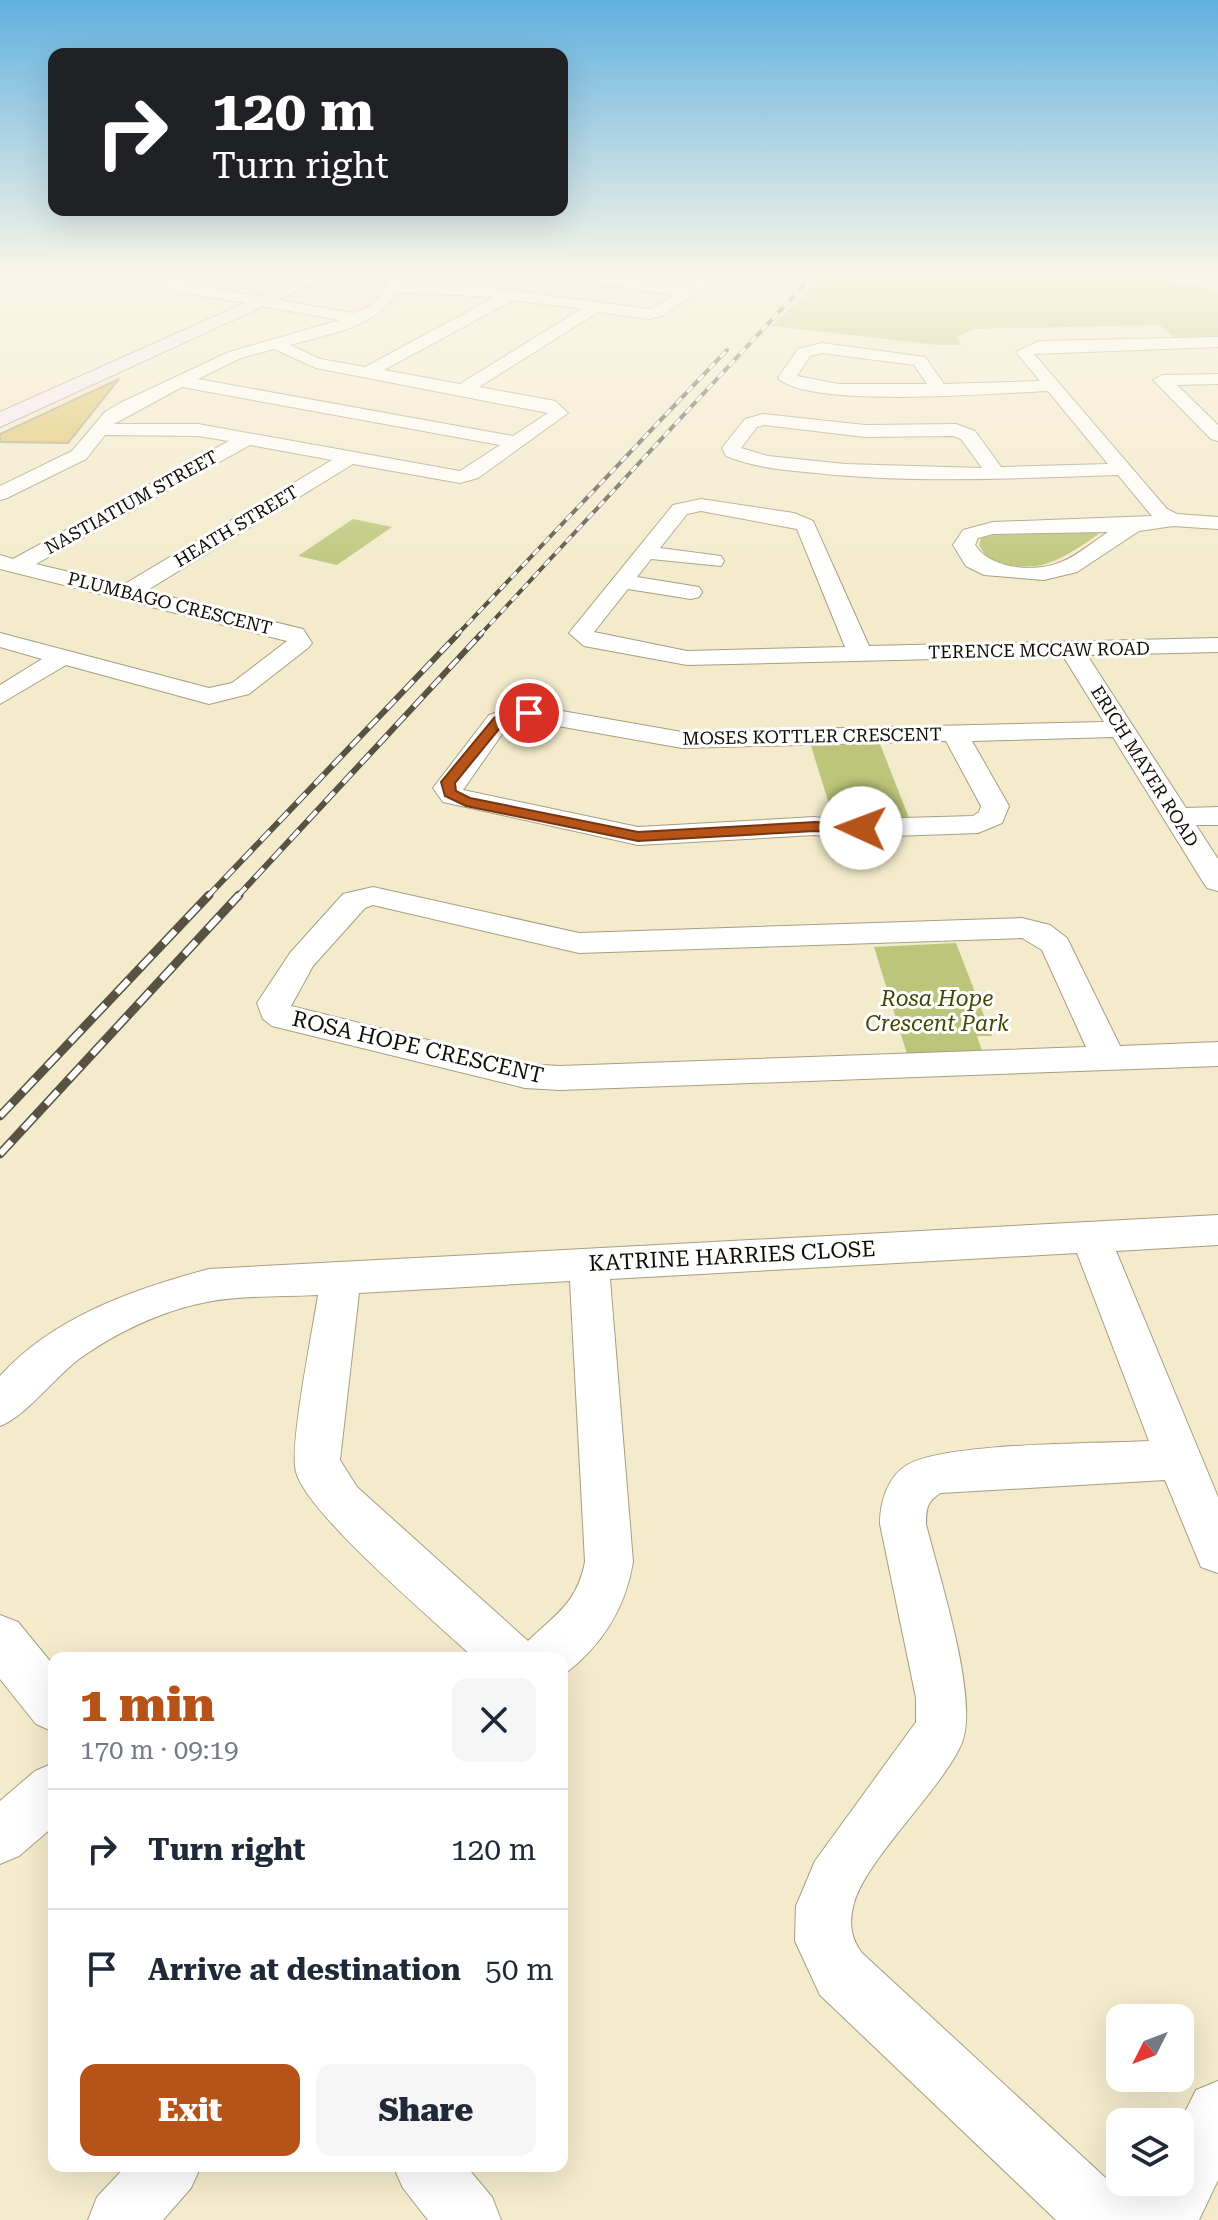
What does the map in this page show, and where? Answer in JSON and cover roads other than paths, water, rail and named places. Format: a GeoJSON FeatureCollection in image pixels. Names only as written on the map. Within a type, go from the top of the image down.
{"type":"FeatureCollection","features":[{"type":"Feature","properties":{"kind":"main road"},"geometry":{"type":"LineString","coordinates":[[0,397],[47,377]]}},
{"type":"Feature","properties":{"kind":"main road"},"geometry":{"type":"LineString","coordinates":[[0,420],[96,377]]}},
{"type":"Feature","properties":{"kind":"street"},"geometry":{"type":"LineString","coordinates":[[0,494],[83,452],[118,412],[189,377]]}},
{"type":"Feature","properties":{"kind":"street"},"geometry":{"type":"LineString","coordinates":[[101,429],[198,430],[460,477],[471,474],[559,413],[558,408],[386,377]]}},
{"type":"Feature","properties":{"kind":"street"},"geometry":{"type":"LineString","coordinates":[[462,390],[483,377]]}},
{"type":"Feature","properties":{"kind":"street"},"geometry":{"type":"LineString","coordinates":[[789,377],[800,383],[863,391],[1053,386]]}},
{"type":"Feature","properties":{"kind":"street"},"geometry":{"type":"LineString","coordinates":[[930,377],[939,389]]}},
{"type":"Feature","properties":{"kind":"street"},"geometry":{"type":"LineString","coordinates":[[1045,377],[1160,513],[1173,520]]}},
{"type":"Feature","properties":{"kind":"street"},"geometry":{"type":"LineString","coordinates":[[1159,377],[1218,435]]}},
{"type":"Feature","properties":{"kind":"street"},"geometry":{"type":"LineString","coordinates":[[180,381],[515,442]]}},
{"type":"Feature","properties":{"kind":"street"},"geometry":{"type":"LineString","coordinates":[[995,472],[968,435],[952,430],[865,431],[763,419],[751,423],[731,448],[733,452],[754,460],[866,474],[995,472],[1124,469]]}},
{"type":"Feature","properties":{"kind":"street","name":"NASTIATIUM STREET"},"geometry":{"type":"LineString","coordinates":[[8,564],[247,439]]}},
{"type":"Feature","properties":{"kind":"street","name":"HEATH STREET"},"geometry":{"type":"LineString","coordinates":[[126,593],[347,459]]}},
{"type":"Feature","properties":{"kind":"street"},"geometry":{"type":"LineString","coordinates":[[14,469],[41,475]]}},
{"type":"Feature","properties":{"kind":"street","name":"TERENCE MCCAW ROAD"},"geometry":{"type":"LineString","coordinates":[[860,654],[807,527],[799,521],[689,506],[680,509],[582,630],[586,639],[687,658],[860,654],[1071,649],[1218,645]]}},
{"type":"Feature","properties":{"kind":"street"},"geometry":{"type":"LineString","coordinates":[[1133,525],[1069,567],[1044,573],[992,570],[974,561],[964,545],[970,534],[984,529],[1133,525],[1173,520],[1218,523]]}},
{"type":"Feature","properties":{"kind":"street"},"geometry":{"type":"LineString","coordinates":[[645,552],[713,561]]}},
{"type":"Feature","properties":{"kind":"street","name":"PLUMBAGO CRESCENT"},"geometry":{"type":"LineString","coordinates":[[0,640],[213,696],[240,689],[300,643],[295,634],[8,564]]}},
{"type":"Feature","properties":{"kind":"street"},"geometry":{"type":"LineString","coordinates":[[622,581],[691,592]]}},
{"type":"Feature","properties":{"kind":"street","name":"ERICH MAYER ROAD"},"geometry":{"type":"LineString","coordinates":[[1071,649],[1218,882]]}},
{"type":"Feature","properties":{"kind":"street"},"geometry":{"type":"LineString","coordinates":[[0,696],[62,657]]}},
{"type":"Feature","properties":{"kind":"street","name":"MOSES KOTTLER CRESCENT"},"geometry":{"type":"LineString","coordinates":[[955,733],[995,806],[992,817],[978,824],[835,829],[815,826],[638,836],[466,801],[453,796],[447,788],[498,721],[522,712],[682,740],[955,733],[1122,729]]}},
{"type":"Feature","properties":{"kind":"street"},"geometry":{"type":"LineString","coordinates":[[1177,817],[1218,816]]}},
{"type":"Feature","properties":{"kind":"street","name":"ROSA HOPE CRESCENT"},"geometry":{"type":"LineString","coordinates":[[1108,1058],[1056,945],[1039,932],[1022,928],[579,943],[373,896],[354,901],[301,960],[274,1003],[275,1011],[284,1018],[525,1076],[560,1078],[1218,1054]]}},
{"type":"Feature","properties":{"kind":"street","name":"KATRINE HARRIES CLOSE"},"geometry":{"type":"LineString","coordinates":[[0,1407],[15,1387],[53,1353],[89,1331],[178,1293],[245,1281],[1218,1230]]}},
{"type":"Feature","properties":{"kind":"street"},"geometry":{"type":"LineString","coordinates":[[1091,1237],[1218,1551]]}},
{"type":"Feature","properties":{"kind":"street"},"geometry":{"type":"LineString","coordinates":[[552,1652],[592,1613],[605,1593],[609,1562],[589,1263]]}},
{"type":"Feature","properties":{"kind":"street"},"geometry":{"type":"LineString","coordinates":[[341,1276],[317,1460],[319,1473],[341,1502],[504,1652]]}},
{"type":"Feature","properties":{"kind":"street"},"geometry":{"type":"LineString","coordinates":[[1115,2220],[1086,2204],[841,1974],[826,1944],[823,1909],[837,1876],[942,1728],[942,1698],[903,1524],[904,1501],[909,1491],[916,1483],[939,1473],[1179,1459]]}},
{"type":"Feature","properties":{"kind":"street"},"geometry":{"type":"LineString","coordinates":[[0,1639],[48,1699]]}},
{"type":"Feature","properties":{"kind":"street"},"geometry":{"type":"LineString","coordinates":[[0,1837],[48,1795]]}},
{"type":"Feature","properties":{"kind":"street"},"geometry":{"type":"LineString","coordinates":[[1149,2220],[1173,2204],[1218,2112]]}},
{"type":"Feature","properties":{"kind":"street"},"geometry":{"type":"LineString","coordinates":[[120,2220],[164,2172]]}},
{"type":"Feature","properties":{"kind":"street"},"geometry":{"type":"LineString","coordinates":[[430,2172],[469,2220]]}},
{"type":"Feature","properties":{"kind":"railway"},"geometry":{"type":"LineString","coordinates":[[456,636],[702,377]]}},
{"type":"Feature","properties":{"kind":"railway"},"geometry":{"type":"LineString","coordinates":[[479,636],[719,377]]}},
{"type":"Feature","properties":{"kind":"railway"},"geometry":{"type":"LineString","coordinates":[[207,897],[458,634]]}},
{"type":"Feature","properties":{"kind":"railway"},"geometry":{"type":"LineString","coordinates":[[237,897],[481,634]]}},
{"type":"Feature","properties":{"kind":"railway"},"geometry":{"type":"LineString","coordinates":[[0,1116],[209,895]]}},
{"type":"Feature","properties":{"kind":"railway"},"geometry":{"type":"LineString","coordinates":[[0,1154],[239,895]]}},
{"type":"Feature","properties":{"kind":"park label","name":"Rosa Hope Crescent Park"},"geometry":{"type":"Point","coordinates":[937,1010]}}]}
